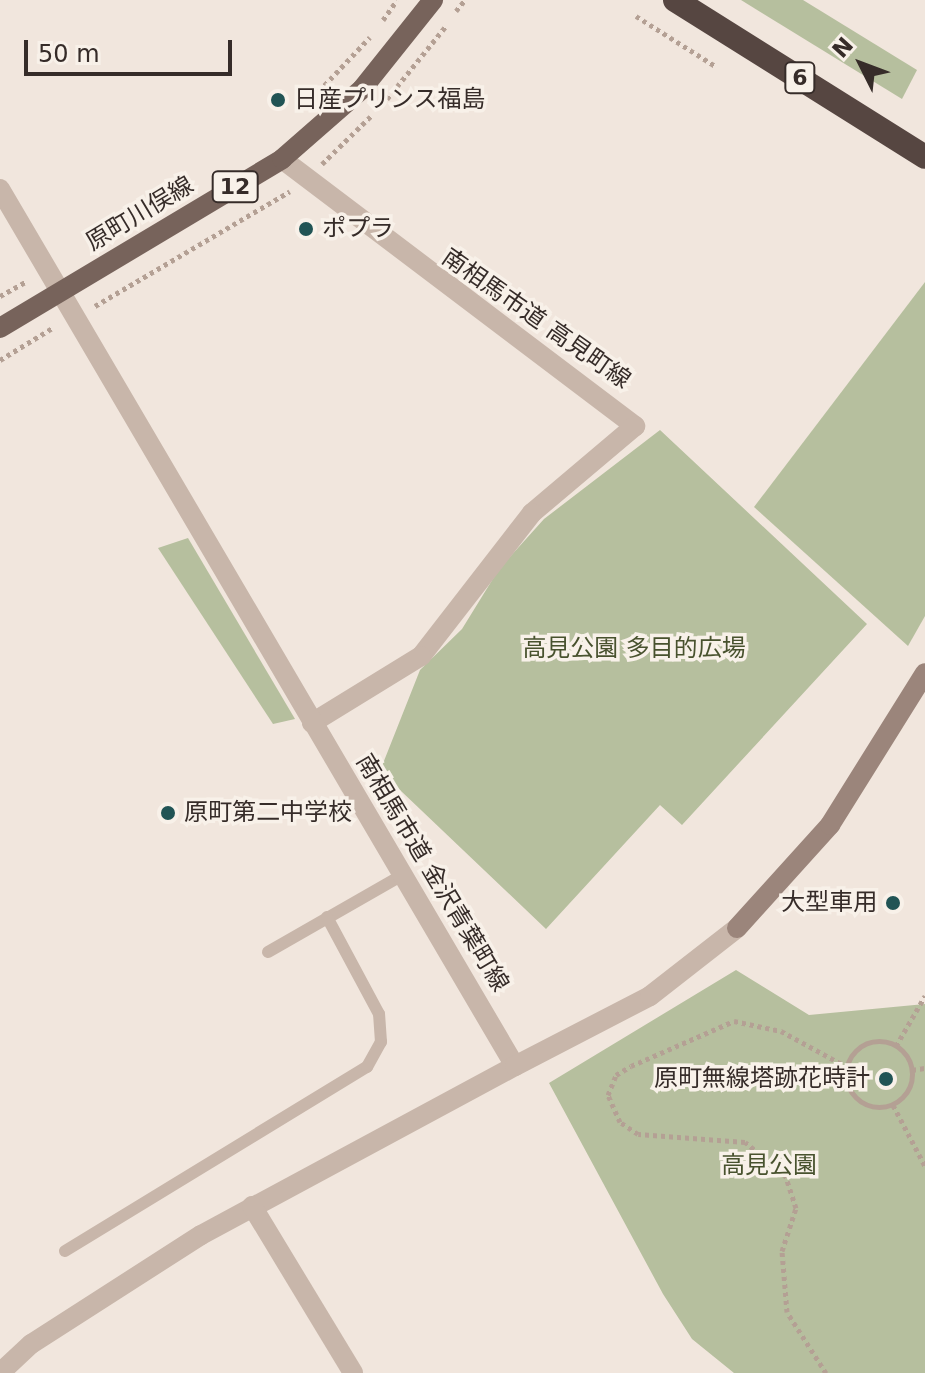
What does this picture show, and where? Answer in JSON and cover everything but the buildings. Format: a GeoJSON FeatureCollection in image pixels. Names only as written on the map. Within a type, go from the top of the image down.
{"type":"FeatureCollection","features":[{"type":"Feature","properties":{"kind":"highway","name":"6"},"geometry":{"type":"LineString","coordinates":[[675,0],[925,157]]}},
{"type":"Feature","properties":{"kind":"main road","name":"原町川俣線"},"geometry":{"type":"LineString","coordinates":[[0,328],[282,159],[362,89],[433,0]]}},
{"type":"Feature","properties":{"kind":"street","name":"南相馬市道 高見町線"},"geometry":{"type":"LineString","coordinates":[[282,159],[635,426],[532,513],[421,656],[312,723]]}},
{"type":"Feature","properties":{"kind":"street","name":"南相馬市道 金沢青葉町線"},"geometry":{"type":"LineString","coordinates":[[0,189],[515,1066]]}},
{"type":"Feature","properties":{"kind":"street"},"geometry":{"type":"LineString","coordinates":[[0,1373],[20,1352],[252,1206],[650,996],[737,928],[830,825],[925,673]]}},
{"type":"Feature","properties":{"kind":"street"},"geometry":{"type":"LineString","coordinates":[[252,1206],[353,1373]]}},
{"type":"Feature","properties":{"kind":"lane"},"geometry":{"type":"LineString","coordinates":[[268,952],[404,874]]}},
{"type":"Feature","properties":{"kind":"lane"},"geometry":{"type":"LineString","coordinates":[[65,1251],[367,1067],[381,1042],[379,1014],[327,917]]}},
{"type":"Feature","properties":{"kind":"path"},"geometry":{"type":"LineString","coordinates":[[310,100],[397,0]]}},
{"type":"Feature","properties":{"kind":"path"},"geometry":{"type":"LineString","coordinates":[[87,311],[306,178],[405,81],[465,0]]}},
{"type":"Feature","properties":{"kind":"path"},"geometry":{"type":"LineString","coordinates":[[636,16],[715,66]]}},
{"type":"Feature","properties":{"kind":"path"},"geometry":{"type":"LineString","coordinates":[[0,296],[35,276]]}},
{"type":"Feature","properties":{"kind":"path"},"geometry":{"type":"LineString","coordinates":[[0,360],[62,323]]}},
{"type":"Feature","properties":{"kind":"path"},"geometry":{"type":"LineString","coordinates":[[896,1046],[925,996]]}},
{"type":"Feature","properties":{"kind":"path"},"geometry":{"type":"LineString","coordinates":[[826,1373],[787,1312],[782,1251],[796,1208],[785,1174],[745,1142],[638,1134],[620,1122],[608,1095],[616,1075],[631,1066],[734,1021],[781,1031],[847,1067],[856,1098],[893,1105]]}},
{"type":"Feature","properties":{"kind":"path"},"geometry":{"type":"LineString","coordinates":[[847,1067],[866,1044],[896,1046]]}},
{"type":"Feature","properties":{"kind":"path"},"geometry":{"type":"LineString","coordinates":[[893,1105],[909,1088],[912,1070],[896,1046]]}},
{"type":"Feature","properties":{"kind":"path"},"geometry":{"type":"LineString","coordinates":[[912,1070],[925,1068]]}},
{"type":"Feature","properties":{"kind":"path"},"geometry":{"type":"LineString","coordinates":[[893,1105],[925,1166]]}},
{"type":"Feature","properties":{"kind":"green space"},"geometry":{"type":"Polygon","coordinates":[[[741,0],[803,0],[917,70],[902,99],[741,0]]]}},
{"type":"Feature","properties":{"kind":"green space"},"geometry":{"type":"Polygon","coordinates":[[[925,282],[925,616],[908,646],[754,507],[925,282]]]}},
{"type":"Feature","properties":{"kind":"green space","name":"高見公園 多目的広場"},"geometry":{"type":"Polygon","coordinates":[[[660,430],[867,624],[682,825],[660,805],[546,929],[380,771],[420,670],[462,629],[499,569],[544,519],[660,430]]]}},
{"type":"Feature","properties":{"kind":"green space"},"geometry":{"type":"Polygon","coordinates":[[[188,538],[295,719],[273,724],[158,548],[188,538]]]}},
{"type":"Feature","properties":{"kind":"green space","name":"高見公園"},"geometry":{"type":"Polygon","coordinates":[[[736,970],[809,1015],[925,1004],[925,1373],[734,1373],[692,1339],[663,1294],[549,1083],[736,970]]]}},
{"type":"Feature","properties":{"kind":"place","name":"日産プリンス福島"},"geometry":{"type":"Point","coordinates":[278,100]}},
{"type":"Feature","properties":{"kind":"place","name":"ポプラ"},"geometry":{"type":"Point","coordinates":[306,229]}},
{"type":"Feature","properties":{"kind":"place","name":"原町第二中学校"},"geometry":{"type":"Point","coordinates":[168,813]}},
{"type":"Feature","properties":{"kind":"place","name":"大型車用"},"geometry":{"type":"Point","coordinates":[893,903]}},
{"type":"Feature","properties":{"kind":"place","name":"原町無線塔跡花時計"},"geometry":{"type":"Point","coordinates":[886,1079]}}]}
